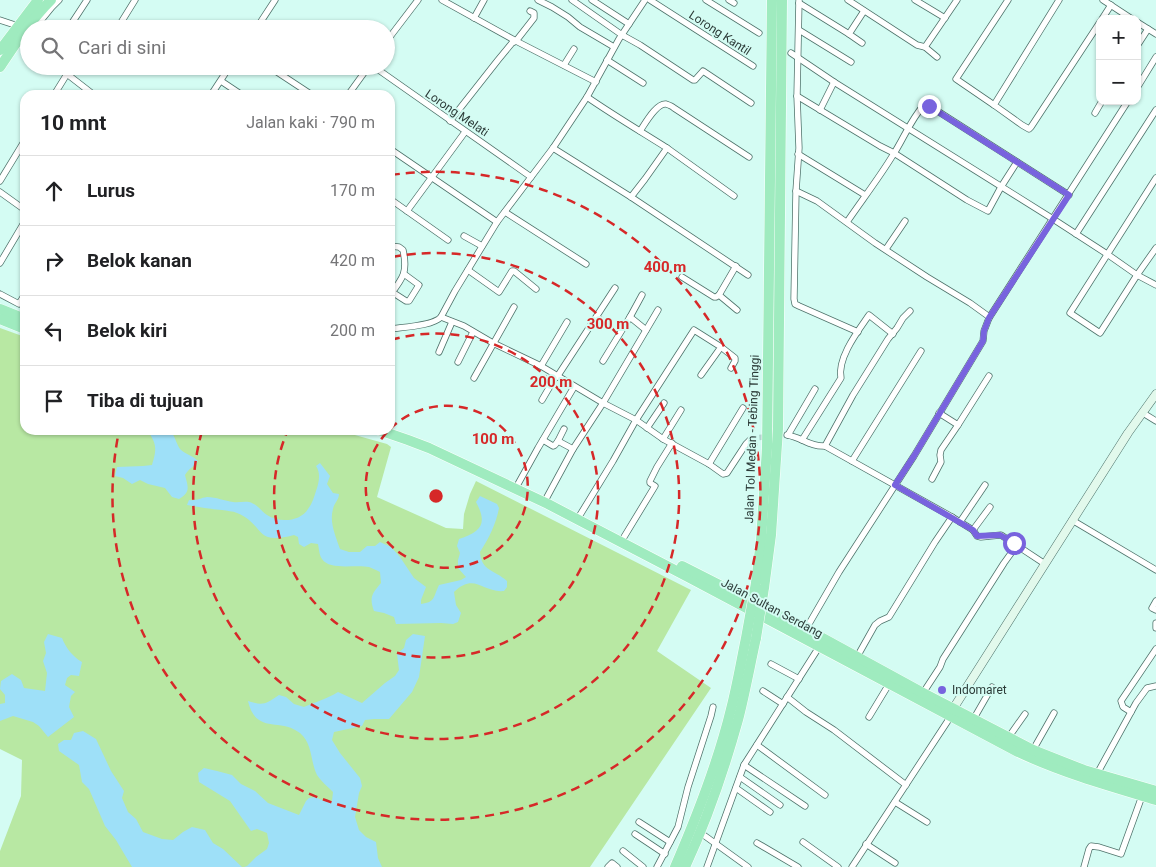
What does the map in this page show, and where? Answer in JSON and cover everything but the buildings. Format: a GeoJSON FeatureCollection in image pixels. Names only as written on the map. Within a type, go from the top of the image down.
{"type":"FeatureCollection","features":[{"type":"Feature","properties":{"kind":"highway"},"geometry":{"type":"LineString","coordinates":[[33,20],[51,0]]}},
{"type":"Feature","properties":{"kind":"highway","name":"Jalan Tol Medan - Tebing Tinggi"},"geometry":{"type":"LineString","coordinates":[[760,585],[766,448],[772,0]]}},
{"type":"Feature","properties":{"kind":"highway","name":"Jalan Tol Medan - Tebing Tinggi"},"geometry":{"type":"LineString","coordinates":[[685,867],[696,843],[738,719],[760,585],[771,536],[778,429],[782,0]]}},
{"type":"Feature","properties":{"kind":"highway"},"geometry":{"type":"LineString","coordinates":[[29,20],[35,2]]}},
{"type":"Feature","properties":{"kind":"highway"},"geometry":{"type":"LineString","coordinates":[[0,50],[20,36]]}},
{"type":"Feature","properties":{"kind":"highway"},"geometry":{"type":"LineString","coordinates":[[0,67],[20,40]]}},
{"type":"Feature","properties":{"kind":"highway"},"geometry":{"type":"LineString","coordinates":[[0,309],[20,317]]}},
{"type":"Feature","properties":{"kind":"highway"},"geometry":{"type":"LineString","coordinates":[[0,319],[20,327]]}},
{"type":"Feature","properties":{"kind":"highway","name":"Jalan Sultan Serdang"},"geometry":{"type":"LineString","coordinates":[[395,430],[436,446],[547,497],[624,537],[819,647],[889,684],[973,720],[1060,762],[1156,791]]}},
{"type":"Feature","properties":{"kind":"highway","name":"Jalan Sultan Serdang"},"geometry":{"type":"LineString","coordinates":[[394,435],[429,448],[504,483],[806,629],[923,693],[1034,760],[1099,784],[1156,800]]}},
{"type":"Feature","properties":{"kind":"highway","name":"Jalan Tol Medan - Tebing Tinggi"},"geometry":{"type":"LineString","coordinates":[[674,867],[696,817],[714,766],[751,638]]}},
{"type":"Feature","properties":{"kind":"street"},"geometry":{"type":"LineString","coordinates":[[41,20],[59,0]]}},
{"type":"Feature","properties":{"kind":"street"},"geometry":{"type":"LineString","coordinates":[[74,20],[87,0]]}},
{"type":"Feature","properties":{"kind":"street"},"geometry":{"type":"LineString","coordinates":[[123,20],[135,0]]}},
{"type":"Feature","properties":{"kind":"street"},"geometry":{"type":"LineString","coordinates":[[262,20],[275,0]]}},
{"type":"Feature","properties":{"kind":"street"},"geometry":{"type":"LineString","coordinates":[[395,30],[418,0]]}},
{"type":"Feature","properties":{"kind":"street"},"geometry":{"type":"LineString","coordinates":[[442,0],[516,42],[596,82]]}},
{"type":"Feature","properties":{"kind":"street"},"geometry":{"type":"LineString","coordinates":[[474,18],[484,0]]}},
{"type":"Feature","properties":{"kind":"street"},"geometry":{"type":"LineString","coordinates":[[538,0],[614,47]]}},
{"type":"Feature","properties":{"kind":"street"},"geometry":{"type":"LineString","coordinates":[[572,0],[622,35],[647,49],[693,80],[696,80],[703,71],[751,103]]}},
{"type":"Feature","properties":{"kind":"street"},"geometry":{"type":"LineString","coordinates":[[592,0],[629,24]]}},
{"type":"Feature","properties":{"kind":"street"},"geometry":{"type":"LineString","coordinates":[[395,328],[432,323],[441,317],[497,222],[553,148],[587,97],[614,47],[645,0]]}},
{"type":"Feature","properties":{"kind":"street","name":"Lorong Kantil"},"geometry":{"type":"LineString","coordinates":[[650,0],[753,66]]}},
{"type":"Feature","properties":{"kind":"street"},"geometry":{"type":"LineString","coordinates":[[706,0],[759,33]]}},
{"type":"Feature","properties":{"kind":"street"},"geometry":{"type":"LineString","coordinates":[[848,0],[938,57]]}},
{"type":"Feature","properties":{"kind":"street"},"geometry":{"type":"LineString","coordinates":[[915,0],[945,18]]}},
{"type":"Feature","properties":{"kind":"street"},"geometry":{"type":"LineString","coordinates":[[925,47],[957,0]]}},
{"type":"Feature","properties":{"kind":"street"},"geometry":{"type":"LineString","coordinates":[[1008,0],[956,79],[1029,129],[1096,28]]}},
{"type":"Feature","properties":{"kind":"street"},"geometry":{"type":"LineString","coordinates":[[994,105],[1059,0]]}},
{"type":"Feature","properties":{"kind":"street"},"geometry":{"type":"LineString","coordinates":[[1103,0],[1126,15]]}},
{"type":"Feature","properties":{"kind":"street"},"geometry":{"type":"LineString","coordinates":[[799,1],[798,154],[794,299],[795,304],[858,332]]}},
{"type":"Feature","properties":{"kind":"street"},"geometry":{"type":"LineString","coordinates":[[799,1],[862,43]]}},
{"type":"Feature","properties":{"kind":"street"},"geometry":{"type":"LineString","coordinates":[[1104,15],[1111,5]]}},
{"type":"Feature","properties":{"kind":"street"},"geometry":{"type":"LineString","coordinates":[[849,34],[864,10]]}},
{"type":"Feature","properties":{"kind":"street"},"geometry":{"type":"LineString","coordinates":[[450,121],[534,18],[534,13],[530,11]]}},
{"type":"Feature","properties":{"kind":"street"},"geometry":{"type":"LineString","coordinates":[[0,20],[20,30]]}},
{"type":"Feature","properties":{"kind":"street"},"geometry":{"type":"LineString","coordinates":[[1141,25],[1156,34]]}},
{"type":"Feature","properties":{"kind":"street"},"geometry":{"type":"LineString","coordinates":[[1141,40],[1148,29]]}},
{"type":"Feature","properties":{"kind":"street"},"geometry":{"type":"LineString","coordinates":[[799,30],[851,62]]}},
{"type":"Feature","properties":{"kind":"street"},"geometry":{"type":"LineString","coordinates":[[564,65],[574,49]]}},
{"type":"Feature","properties":{"kind":"street"},"geometry":{"type":"LineString","coordinates":[[791,53],[908,129],[1053,219],[1137,275],[1156,285]]}},
{"type":"Feature","properties":{"kind":"street"},"geometry":{"type":"LineString","coordinates":[[1141,81],[1156,57]]}},
{"type":"Feature","properties":{"kind":"street"},"geometry":{"type":"LineString","coordinates":[[607,60],[643,83]]}},
{"type":"Feature","properties":{"kind":"street"},"geometry":{"type":"LineString","coordinates":[[57,90],[66,75]]}},
{"type":"Feature","properties":{"kind":"street"},"geometry":{"type":"LineString","coordinates":[[68,75],[88,90]]}},
{"type":"Feature","properties":{"kind":"street"},"geometry":{"type":"LineString","coordinates":[[215,90],[225,75]]}},
{"type":"Feature","properties":{"kind":"street"},"geometry":{"type":"LineString","coordinates":[[282,75],[304,90]]}},
{"type":"Feature","properties":{"kind":"street"},"geometry":{"type":"LineString","coordinates":[[351,90],[362,75]]}},
{"type":"Feature","properties":{"kind":"street","name":"Lorong Melati"},"geometry":{"type":"LineString","coordinates":[[386,75],[531,177]]}},
{"type":"Feature","properties":{"kind":"street"},"geometry":{"type":"LineString","coordinates":[[221,81],[234,90]]}},
{"type":"Feature","properties":{"kind":"street"},"geometry":{"type":"LineString","coordinates":[[820,110],[834,82]]}},
{"type":"Feature","properties":{"kind":"street"},"geometry":{"type":"LineString","coordinates":[[797,96],[988,211],[1001,186],[1017,162]]}},
{"type":"Feature","properties":{"kind":"street"},"geometry":{"type":"LineString","coordinates":[[587,97],[667,148],[734,196]]}},
{"type":"Feature","properties":{"kind":"street"},"geometry":{"type":"LineString","coordinates":[[640,131],[657,108],[662,104],[666,104],[749,157]]}},
{"type":"Feature","properties":{"kind":"street"},"geometry":{"type":"LineString","coordinates":[[847,222],[924,105],[929,106],[1069,195]]}},
{"type":"Feature","properties":{"kind":"street"},"geometry":{"type":"LineString","coordinates":[[1095,113],[1100,105]]}},
{"type":"Feature","properties":{"kind":"street"},"geometry":{"type":"LineString","coordinates":[[806,629],[839,572],[895,485],[984,339],[984,331],[989,318],[1125,105]]}},
{"type":"Feature","properties":{"kind":"street"},"geometry":{"type":"LineString","coordinates":[[1076,234],[1156,110]]}},
{"type":"Feature","properties":{"kind":"street"},"geometry":{"type":"LineString","coordinates":[[407,211],[466,132]]}},
{"type":"Feature","properties":{"kind":"street"},"geometry":{"type":"LineString","coordinates":[[0,181],[20,148]]}},
{"type":"Feature","properties":{"kind":"street"},"geometry":{"type":"LineString","coordinates":[[553,148],[632,197],[748,275]]}},
{"type":"Feature","properties":{"kind":"street"},"geometry":{"type":"LineString","coordinates":[[632,197],[667,148]]}},
{"type":"Feature","properties":{"kind":"street"},"geometry":{"type":"LineString","coordinates":[[395,153],[497,222]]}},
{"type":"Feature","properties":{"kind":"street"},"geometry":{"type":"LineString","coordinates":[[798,154],[865,195]]}},
{"type":"Feature","properties":{"kind":"street"},"geometry":{"type":"LineString","coordinates":[[1156,178],[1070,313],[1100,333],[1156,248]]}},
{"type":"Feature","properties":{"kind":"street"},"geometry":{"type":"LineString","coordinates":[[796,191],[817,201],[927,278],[989,318]]}},
{"type":"Feature","properties":{"kind":"street"},"geometry":{"type":"LineString","coordinates":[[0,192],[20,206]]}},
{"type":"Feature","properties":{"kind":"street"},"geometry":{"type":"LineString","coordinates":[[395,203],[448,240]]}},
{"type":"Feature","properties":{"kind":"street"},"geometry":{"type":"LineString","coordinates":[[505,212],[586,264]]}},
{"type":"Feature","properties":{"kind":"street"},"geometry":{"type":"LineString","coordinates":[[886,249],[905,221]]}},
{"type":"Feature","properties":{"kind":"street"},"geometry":{"type":"LineString","coordinates":[[0,263],[20,229]]}},
{"type":"Feature","properties":{"kind":"street"},"geometry":{"type":"LineString","coordinates":[[464,236],[482,246]]}},
{"type":"Feature","properties":{"kind":"street"},"geometry":{"type":"LineString","coordinates":[[395,247],[403,250],[406,265],[404,274],[395,288]]}},
{"type":"Feature","properties":{"kind":"street"},"geometry":{"type":"LineString","coordinates":[[682,277],[716,297],[736,266]]}},
{"type":"Feature","properties":{"kind":"street"},"geometry":{"type":"LineString","coordinates":[[468,270],[499,292],[512,271],[536,288]]}},
{"type":"Feature","properties":{"kind":"street"},"geometry":{"type":"LineString","coordinates":[[395,296],[409,301],[419,285],[404,274]]}},
{"type":"Feature","properties":{"kind":"street"},"geometry":{"type":"LineString","coordinates":[[542,400],[615,288]]}},
{"type":"Feature","properties":{"kind":"street"},"geometry":{"type":"LineString","coordinates":[[0,294],[19,304],[20,302]]}},
{"type":"Feature","properties":{"kind":"street"},"geometry":{"type":"LineString","coordinates":[[604,361],[642,295]]}},
{"type":"Feature","properties":{"kind":"street"},"geometry":{"type":"LineString","coordinates":[[718,295],[737,310]]}},
{"type":"Feature","properties":{"kind":"street"},"geometry":{"type":"LineString","coordinates":[[474,378],[514,307]]}},
{"type":"Feature","properties":{"kind":"street"},"geometry":{"type":"LineString","coordinates":[[547,497],[573,450],[658,310]]}},
{"type":"Feature","properties":{"kind":"street"},"geometry":{"type":"LineString","coordinates":[[825,446],[853,395],[889,338],[910,311]]}},
{"type":"Feature","properties":{"kind":"street"},"geometry":{"type":"LineString","coordinates":[[802,440],[842,378],[840,372],[850,345],[869,315],[889,338]]}},
{"type":"Feature","properties":{"kind":"street"},"geometry":{"type":"LineString","coordinates":[[441,317],[464,326],[493,343],[540,366],[574,387],[636,420],[663,439],[709,464],[723,474],[726,474],[751,439]]}},
{"type":"Feature","properties":{"kind":"street"},"geometry":{"type":"LineString","coordinates":[[630,317],[646,330]]}},
{"type":"Feature","properties":{"kind":"street"},"geometry":{"type":"LineString","coordinates":[[439,352],[452,322]]}},
{"type":"Feature","properties":{"kind":"street"},"geometry":{"type":"LineString","coordinates":[[540,366],[567,322]]}},
{"type":"Feature","properties":{"kind":"street"},"geometry":{"type":"LineString","coordinates":[[580,514],[636,420],[694,330],[735,358],[736,361],[732,368]]}},
{"type":"Feature","properties":{"kind":"street"},"geometry":{"type":"LineString","coordinates":[[458,362],[473,332]]}},
{"type":"Feature","properties":{"kind":"street"},"geometry":{"type":"LineString","coordinates":[[701,375],[720,347]]}},
{"type":"Feature","properties":{"kind":"street"},"geometry":{"type":"LineString","coordinates":[[852,461],[921,351]]}},
{"type":"Feature","properties":{"kind":"street"},"geometry":{"type":"LineString","coordinates":[[932,479],[941,462],[941,450],[989,376]]}},
{"type":"Feature","properties":{"kind":"street"},"geometry":{"type":"LineString","coordinates":[[518,484],[574,387]]}},
{"type":"Feature","properties":{"kind":"street"},"geometry":{"type":"LineString","coordinates":[[815,389],[788,435],[812,445],[825,446],[952,517],[973,530],[979,537],[1000,535],[1045,564]]}},
{"type":"Feature","properties":{"kind":"street"},"geometry":{"type":"LineString","coordinates":[[852,867],[895,802],[1072,520],[1156,394]]}},
{"type":"Feature","properties":{"kind":"street"},"geometry":{"type":"LineString","coordinates":[[647,428],[664,403]]}},
{"type":"Feature","properties":{"kind":"street"},"geometry":{"type":"LineString","coordinates":[[709,464],[743,408]]}},
{"type":"Feature","properties":{"kind":"street"},"geometry":{"type":"LineString","coordinates":[[663,439],[681,410]]}},
{"type":"Feature","properties":{"kind":"street"},"geometry":{"type":"LineString","coordinates":[[939,413],[958,425]]}},
{"type":"Feature","properties":{"kind":"street"},"geometry":{"type":"LineString","coordinates":[[1143,413],[1156,421]]}},
{"type":"Feature","properties":{"kind":"street"},"geometry":{"type":"LineString","coordinates":[[543,440],[553,446],[555,445],[564,428]]}},
{"type":"Feature","properties":{"kind":"street"},"geometry":{"type":"LineString","coordinates":[[558,441],[573,450]]}},
{"type":"Feature","properties":{"kind":"street"},"geometry":{"type":"LineString","coordinates":[[624,537],[655,486],[650,481],[672,444]]}},
{"type":"Feature","properties":{"kind":"street"},"geometry":{"type":"LineString","coordinates":[[960,522],[985,485]]}},
{"type":"Feature","properties":{"kind":"street"},"geometry":{"type":"LineString","coordinates":[[973,530],[990,507]]}},
{"type":"Feature","properties":{"kind":"street"},"geometry":{"type":"LineString","coordinates":[[857,657],[875,625],[889,617],[952,517]]}},
{"type":"Feature","properties":{"kind":"street"},"geometry":{"type":"LineString","coordinates":[[1072,520],[1156,570]]}},
{"type":"Feature","properties":{"kind":"street"},"geometry":{"type":"LineString","coordinates":[[923,693],[1017,545]]}},
{"type":"Feature","properties":{"kind":"street"},"geometry":{"type":"LineString","coordinates":[[1156,601],[1152,608],[1156,610]]}},
{"type":"Feature","properties":{"kind":"street"},"geometry":{"type":"LineString","coordinates":[[1156,623],[1156,628]]}},
{"type":"Feature","properties":{"kind":"street"},"geometry":{"type":"LineString","coordinates":[[707,867],[744,764],[819,647]]}},
{"type":"Feature","properties":{"kind":"street"},"geometry":{"type":"LineString","coordinates":[[1131,712],[1123,707],[1121,701],[1156,649]]}},
{"type":"Feature","properties":{"kind":"street"},"geometry":{"type":"LineString","coordinates":[[771,664],[798,679]]}},
{"type":"Feature","properties":{"kind":"street"},"geometry":{"type":"LineString","coordinates":[[869,717],[889,684]]}},
{"type":"Feature","properties":{"kind":"street"},"geometry":{"type":"LineString","coordinates":[[1097,774],[1146,688],[1156,686]]}},
{"type":"Feature","properties":{"kind":"street"},"geometry":{"type":"LineString","coordinates":[[973,720],[992,688]]}},
{"type":"Feature","properties":{"kind":"street"},"geometry":{"type":"LineString","coordinates":[[763,690],[783,704]]}},
{"type":"Feature","properties":{"kind":"street"},"geometry":{"type":"LineString","coordinates":[[787,697],[906,784]]}},
{"type":"Feature","properties":{"kind":"street"},"geometry":{"type":"LineString","coordinates":[[657,867],[680,827],[688,787],[713,707]]}},
{"type":"Feature","properties":{"kind":"street"},"geometry":{"type":"LineString","coordinates":[[1033,750],[1054,713]]}},
{"type":"Feature","properties":{"kind":"street"},"geometry":{"type":"LineString","coordinates":[[1008,738],[1025,714]]}},
{"type":"Feature","properties":{"kind":"street"},"geometry":{"type":"LineString","coordinates":[[757,745],[825,794]]}},
{"type":"Feature","properties":{"kind":"street"},"geometry":{"type":"LineString","coordinates":[[744,764],[805,806]]}},
{"type":"Feature","properties":{"kind":"street"},"geometry":{"type":"LineString","coordinates":[[740,777],[780,805]]}},
{"type":"Feature","properties":{"kind":"street"},"geometry":{"type":"LineString","coordinates":[[736,788],[770,812]]}},
{"type":"Feature","properties":{"kind":"street"},"geometry":{"type":"LineString","coordinates":[[1084,867],[1091,846],[1121,854],[1142,796]]}},
{"type":"Feature","properties":{"kind":"street"},"geometry":{"type":"LineString","coordinates":[[895,802],[926,822]]}},
{"type":"Feature","properties":{"kind":"street"},"geometry":{"type":"LineString","coordinates":[[639,822],[670,842]]}},
{"type":"Feature","properties":{"kind":"street"},"geometry":{"type":"LineString","coordinates":[[635,834],[665,854]]}},
{"type":"Feature","properties":{"kind":"street"},"geometry":{"type":"LineString","coordinates":[[705,836],[748,867]]}},
{"type":"Feature","properties":{"kind":"street"},"geometry":{"type":"LineString","coordinates":[[803,842],[838,867]]}},
{"type":"Feature","properties":{"kind":"street"},"geometry":{"type":"LineString","coordinates":[[757,843],[798,867]]}},
{"type":"Feature","properties":{"kind":"street"},"geometry":{"type":"LineString","coordinates":[[866,844],[895,863]]}},
{"type":"Feature","properties":{"kind":"street"},"geometry":{"type":"LineString","coordinates":[[623,851],[643,867]]}},
{"type":"Feature","properties":{"kind":"street"},"geometry":{"type":"LineString","coordinates":[[608,867],[612,863],[617,867]]}},
{"type":"Feature","properties":{"kind":"green space"},"geometry":{"type":"Polygon","coordinates":[[[0,328],[20,335],[20,435],[355,435],[387,444],[391,447],[377,497],[446,528],[463,529],[464,514],[476,481],[691,590],[657,651],[711,688],[590,867],[0,867],[0,851],[21,796],[22,760],[0,749],[0,328]]]}},
{"type":"Feature","properties":{"kind":"water"},"geometry":{"type":"Polygon","coordinates":[[[150,435],[173,435],[180,449],[198,461],[185,475],[188,489],[179,499],[172,497],[165,488],[140,480],[132,484],[123,478],[115,476],[117,467],[152,465],[155,455],[153,439],[150,435]]]}},
{"type":"Feature","properties":{"kind":"water"},"geometry":{"type":"Polygon","coordinates":[[[320,463],[330,476],[327,484],[333,493],[339,494],[332,519],[340,549],[349,552],[360,552],[367,546],[375,546],[380,542],[391,547],[414,578],[426,587],[421,604],[432,600],[439,585],[466,577],[458,568],[460,553],[457,546],[459,539],[473,533],[482,522],[482,516],[476,502],[480,496],[497,504],[499,508],[496,520],[480,552],[486,567],[507,581],[507,587],[504,591],[496,591],[473,583],[461,586],[454,592],[456,605],[461,613],[458,622],[453,624],[396,624],[394,617],[374,611],[372,606],[372,596],[381,583],[380,572],[364,566],[331,565],[322,559],[318,544],[311,543],[304,547],[299,544],[298,537],[294,535],[272,538],[261,533],[246,518],[235,512],[187,505],[189,500],[207,497],[247,502],[254,504],[272,518],[283,520],[295,519],[300,517],[312,503],[319,481],[319,472],[316,466],[320,463]]]}},
{"type":"Feature","properties":{"kind":"water"},"geometry":{"type":"Polygon","coordinates":[[[48,634],[62,638],[70,652],[82,662],[79,676],[71,675],[67,678],[65,685],[75,692],[71,696],[69,707],[74,717],[48,737],[33,722],[13,716],[0,721],[0,704],[5,703],[5,695],[0,689],[1,681],[12,674],[21,680],[24,688],[45,691],[47,673],[43,661],[46,653],[44,642],[48,634]]]}},
{"type":"Feature","properties":{"kind":"water"},"geometry":{"type":"Polygon","coordinates":[[[413,634],[425,636],[419,677],[412,692],[389,719],[365,720],[362,726],[334,732],[332,740],[360,778],[362,786],[355,817],[359,830],[366,837],[376,842],[378,858],[382,867],[244,867],[267,849],[269,843],[267,833],[257,829],[251,831],[230,801],[199,782],[198,773],[204,768],[232,775],[241,784],[255,791],[268,803],[299,815],[309,798],[315,797],[324,801],[332,801],[333,792],[317,775],[304,737],[292,728],[263,722],[252,711],[248,701],[264,703],[279,695],[286,697],[294,704],[304,707],[338,692],[362,703],[395,676],[399,670],[397,654],[404,648],[406,640],[413,634]]]}},
{"type":"Feature","properties":{"kind":"water"},"geometry":{"type":"Polygon","coordinates":[[[83,731],[96,739],[111,771],[124,791],[122,798],[128,812],[136,819],[143,832],[162,839],[173,840],[192,827],[205,830],[213,843],[223,849],[242,867],[132,867],[105,826],[89,789],[82,782],[79,765],[59,751],[58,744],[64,740],[71,740],[74,733],[83,731]]]}},
{"type":"Feature","properties":{"kind":"tunnel"},"geometry":{"type":"LineString","coordinates":[[751,439],[787,435]]}},
{"type":"Feature","properties":{"kind":"place","name":"Indomaret"},"geometry":{"type":"Point","coordinates":[942,690]}},
{"type":"Feature","properties":{"kind":"route"},"geometry":{"type":"LineString","coordinates":[[929,106],[1069,195],[989,318],[984,331],[983,341],[895,485],[973,530],[977,536],[1000,535],[1014,543]]}}]}
